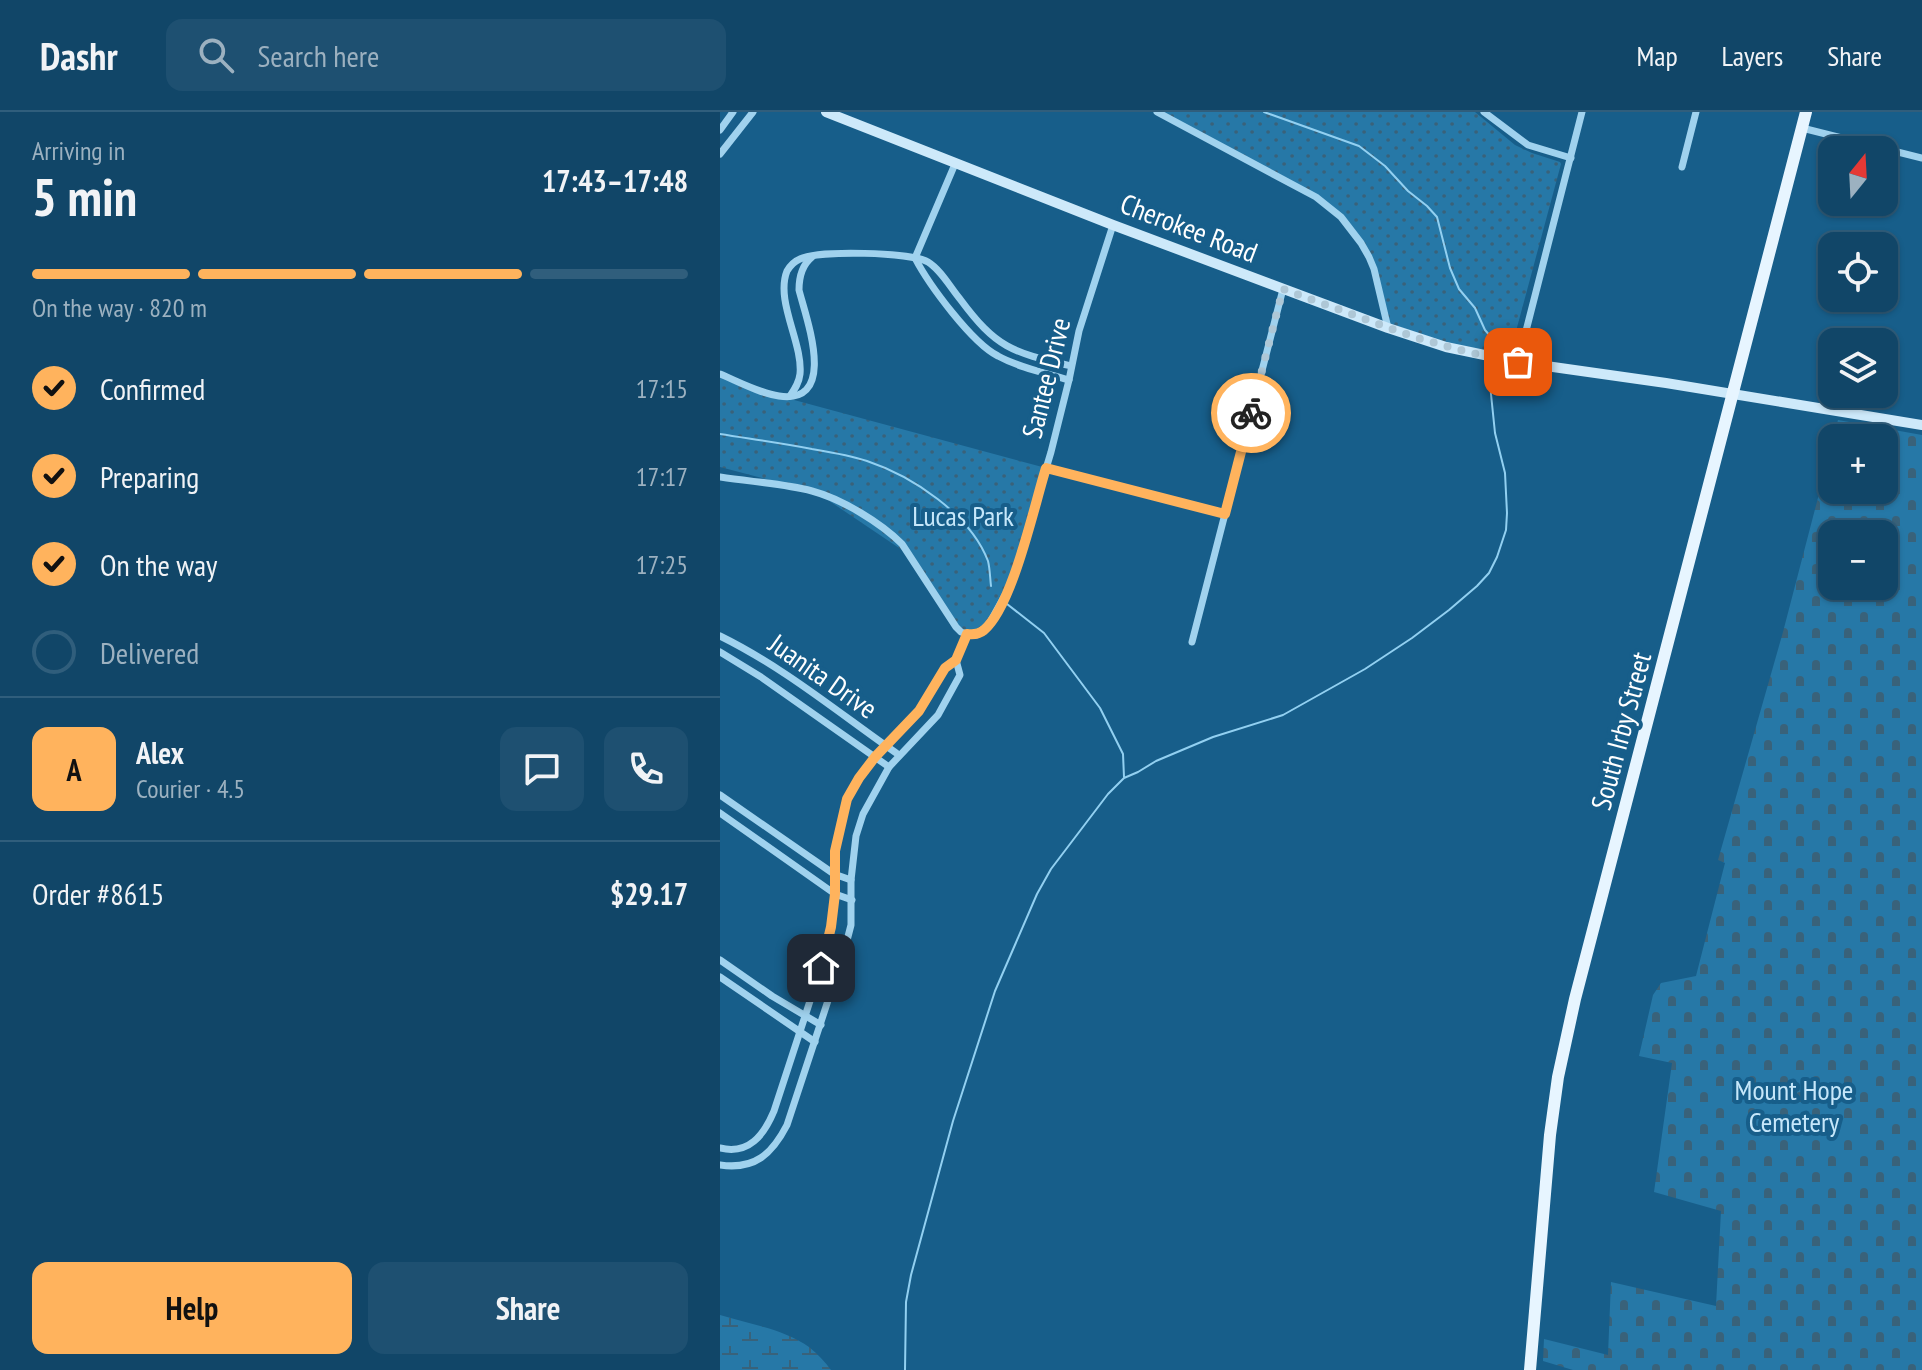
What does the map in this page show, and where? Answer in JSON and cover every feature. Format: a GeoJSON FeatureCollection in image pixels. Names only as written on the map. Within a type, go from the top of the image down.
{"type":"FeatureCollection","features":[{"type":"Feature","properties":{"kind":"main road","name":"South Irby Street"},"geometry":{"type":"LineString","coordinates":[[1530,1370],[1549,1145],[1558,1077],[1575,999],[1806,112]]}},
{"type":"Feature","properties":{"kind":"street"},"geometry":{"type":"LineString","coordinates":[[720,130],[733,112]]}},
{"type":"Feature","properties":{"kind":"street"},"geometry":{"type":"LineString","coordinates":[[720,154],[753,112]]}},
{"type":"Feature","properties":{"kind":"street","name":"Cherokee Road"},"geometry":{"type":"LineString","coordinates":[[826,112],[1113,225],[1446,347],[1518,362],[1922,425]]}},
{"type":"Feature","properties":{"kind":"street"},"geometry":{"type":"LineString","coordinates":[[1157,112],[1316,197],[1341,217],[1369,257],[1388,328]]}},
{"type":"Feature","properties":{"kind":"street"},"geometry":{"type":"LineString","coordinates":[[1484,112],[1528,145],[1571,158]]}},
{"type":"Feature","properties":{"kind":"street"},"geometry":{"type":"LineString","coordinates":[[1518,362],[1582,112]]}},
{"type":"Feature","properties":{"kind":"street"},"geometry":{"type":"LineString","coordinates":[[1682,167],[1696,112]]}},
{"type":"Feature","properties":{"kind":"street"},"geometry":{"type":"LineString","coordinates":[[1802,128],[1922,158]]}},
{"type":"Feature","properties":{"kind":"street"},"geometry":{"type":"LineString","coordinates":[[955,164],[915,258],[923,274],[983,346],[1013,363],[1069,380]]}},
{"type":"Feature","properties":{"kind":"street","name":"Santee Drive"},"geometry":{"type":"LineString","coordinates":[[720,1148],[739,1148],[760,1137],[767,1128],[827,949],[835,894],[835,851],[847,799],[875,757],[919,711],[945,668],[956,660],[967,634],[977,635],[988,626],[1009,588],[1046,468],[1079,331],[1113,225]]}},
{"type":"Feature","properties":{"kind":"street"},"geometry":{"type":"LineString","coordinates":[[790,396],[798,383],[800,367],[785,294],[786,277],[788,270],[798,260],[814,256],[854,254],[925,260],[939,272],[976,321],[1001,344],[1071,366]]}},
{"type":"Feature","properties":{"kind":"street"},"geometry":{"type":"LineString","coordinates":[[720,374],[769,394],[790,396],[805,390],[815,372],[815,355],[799,290],[803,268],[814,256]]}},
{"type":"Feature","properties":{"kind":"street"},"geometry":{"type":"LineString","coordinates":[[1192,642],[1283,289]]}},
{"type":"Feature","properties":{"kind":"street"},"geometry":{"type":"LineString","coordinates":[[1046,468],[1225,514]]}},
{"type":"Feature","properties":{"kind":"street"},"geometry":{"type":"LineString","coordinates":[[720,477],[816,492],[871,519],[902,544],[956,627],[967,634]]}},
{"type":"Feature","properties":{"kind":"street","name":"Juanita Drive"},"geometry":{"type":"LineString","coordinates":[[720,636],[795,679],[899,755]]}},
{"type":"Feature","properties":{"kind":"street","name":"Juanita Drive"},"geometry":{"type":"LineString","coordinates":[[720,652],[889,767]]}},
{"type":"Feature","properties":{"kind":"street","name":"Santee Drive"},"geometry":{"type":"LineString","coordinates":[[720,1165],[743,1166],[759,1160],[779,1140],[787,1125],[851,925],[851,880],[856,836],[863,814],[889,767],[938,715],[960,675],[956,660]]}},
{"type":"Feature","properties":{"kind":"street"},"geometry":{"type":"LineString","coordinates":[[720,795],[834,874],[851,880]]}},
{"type":"Feature","properties":{"kind":"street"},"geometry":{"type":"LineString","coordinates":[[720,813],[835,894],[852,900]]}},
{"type":"Feature","properties":{"kind":"street"},"geometry":{"type":"LineString","coordinates":[[720,960],[821,1025]]}},
{"type":"Feature","properties":{"kind":"street"},"geometry":{"type":"LineString","coordinates":[[720,977],[815,1042]]}},
{"type":"Feature","properties":{"kind":"green space"},"geometry":{"type":"Polygon","coordinates":[[[1161,112],[1475,112],[1515,145],[1560,162],[1512,346],[1501,350],[1469,348],[1389,323],[1369,252],[1330,205],[1161,112]]]}},
{"type":"Feature","properties":{"kind":"green space","name":"Lucas Park"},"geometry":{"type":"Polygon","coordinates":[[[720,372],[783,397],[1046,468],[1016,569],[988,626],[961,632],[911,556],[816,492],[720,467],[720,372]]]}},
{"type":"Feature","properties":{"kind":"green space","name":"Mount Hope Cemetery"},"geometry":{"type":"Polygon","coordinates":[[[1838,420],[1860,424],[1837,424],[1838,420]]]}},
{"type":"Feature","properties":{"kind":"green space","name":"Mount Hope Cemetery"},"geometry":{"type":"Polygon","coordinates":[[[1898,431],[1922,435],[1922,1370],[1573,1370],[1543,1361],[1544,1339],[1608,1355],[1611,1282],[1716,1306],[1721,1211],[1654,1192],[1672,1063],[1639,1056],[1653,995],[1661,983],[1696,976],[1725,863],[1718,860],[1818,498],[1818,504],[1898,504],[1898,431]]]}},
{"type":"Feature","properties":{"kind":"green space"},"geometry":{"type":"Polygon","coordinates":[[[720,1315],[778,1331],[799,1341],[815,1352],[831,1370],[720,1370],[720,1315]]]}},
{"type":"Feature","properties":{"kind":"waterway"},"geometry":{"type":"LineString","coordinates":[[1264,112],[1359,146],[1427,206],[1437,217],[1450,268],[1459,289],[1475,308],[1491,337],[1490,347]]}},
{"type":"Feature","properties":{"kind":"waterway"},"geometry":{"type":"LineString","coordinates":[[905,1370],[906,1302],[911,1275],[953,1121],[995,991],[1051,869],[1108,794],[1124,778],[1213,737],[1283,715],[1365,669],[1449,610],[1489,573],[1506,530],[1507,513],[1505,473],[1495,433],[1488,365]]}},
{"type":"Feature","properties":{"kind":"waterway"},"geometry":{"type":"LineString","coordinates":[[720,434],[846,455],[902,476],[938,499],[968,528],[988,561],[991,586]]}},
{"type":"Feature","properties":{"kind":"waterway"},"geometry":{"type":"LineString","coordinates":[[1007,604],[1044,633],[1100,708],[1123,754],[1124,777]]}},
{"type":"Feature","properties":{"kind":"way so far"},"geometry":{"type":"LineString","coordinates":[[1251,413],[1283,289],[1446,347],[1518,362]]}},
{"type":"Feature","properties":{"kind":"route"},"geometry":{"type":"LineString","coordinates":[[821,968],[835,894],[835,851],[847,799],[875,757],[919,711],[945,668],[956,660],[967,634],[977,635],[995,616],[1016,569],[1046,468],[1225,514],[1251,413]]}}]}
